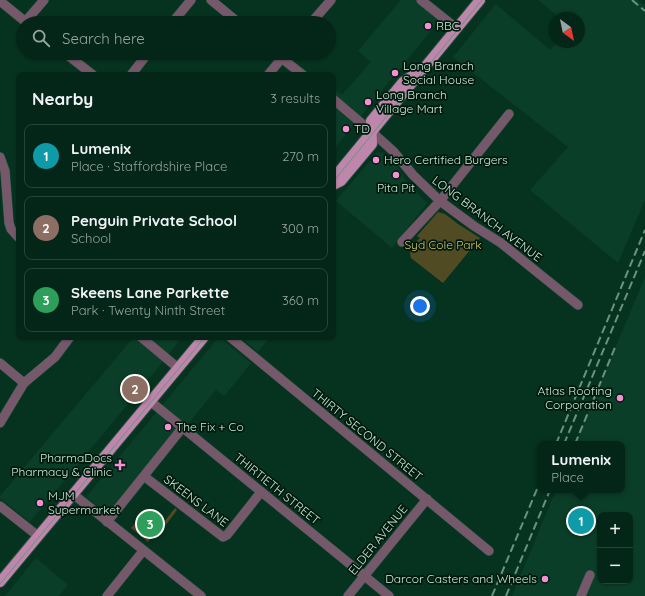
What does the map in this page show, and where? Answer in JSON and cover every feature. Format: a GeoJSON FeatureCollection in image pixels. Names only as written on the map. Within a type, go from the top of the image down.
{"type":"FeatureCollection","features":[{"type":"Feature","properties":{"kind":"main road"},"geometry":{"type":"LineString","coordinates":[[336,184],[341,181],[372,144],[371,121],[403,82],[422,70],[480,0]]}},
{"type":"Feature","properties":{"kind":"main road"},"geometry":{"type":"LineString","coordinates":[[336,176],[372,132]]}},
{"type":"Feature","properties":{"kind":"main road"},"geometry":{"type":"LineString","coordinates":[[0,582],[201,340]]}},
{"type":"Feature","properties":{"kind":"street"},"geometry":{"type":"LineString","coordinates":[[31,16],[44,0]]}},
{"type":"Feature","properties":{"kind":"street"},"geometry":{"type":"LineString","coordinates":[[178,16],[191,0]]}},
{"type":"Feature","properties":{"kind":"street"},"geometry":{"type":"LineString","coordinates":[[211,0],[230,16]]}},
{"type":"Feature","properties":{"kind":"street"},"geometry":{"type":"LineString","coordinates":[[317,16],[330,0]]}},
{"type":"Feature","properties":{"kind":"street"},"geometry":{"type":"LineString","coordinates":[[421,0],[456,28]]}},
{"type":"Feature","properties":{"kind":"street"},"geometry":{"type":"LineString","coordinates":[[0,1],[19,16]]}},
{"type":"Feature","properties":{"kind":"street"},"geometry":{"type":"LineString","coordinates":[[74,60],[89,72]]}},
{"type":"Feature","properties":{"kind":"street"},"geometry":{"type":"LineString","coordinates":[[133,72],[143,60]]}},
{"type":"Feature","properties":{"kind":"street"},"geometry":{"type":"LineString","coordinates":[[270,72],[278,60]]}},
{"type":"Feature","properties":{"kind":"street"},"geometry":{"type":"LineString","coordinates":[[286,60],[300,72]]}},
{"type":"Feature","properties":{"kind":"street","name":"LONG BRANCH AVENUE"},"geometry":{"type":"LineString","coordinates":[[336,102],[392,151],[413,175],[440,201],[474,226],[501,243],[578,305]]}},
{"type":"Feature","properties":{"kind":"street"},"geometry":{"type":"LineString","coordinates":[[402,242],[440,201],[509,114]]}},
{"type":"Feature","properties":{"kind":"street"},"geometry":{"type":"LineString","coordinates":[[0,157],[5,171],[9,223],[16,234]]}},
{"type":"Feature","properties":{"kind":"street"},"geometry":{"type":"LineString","coordinates":[[0,423],[24,383],[55,357],[68,340]]}},
{"type":"Feature","properties":{"kind":"street"},"geometry":{"type":"LineString","coordinates":[[145,340],[178,368]]}},
{"type":"Feature","properties":{"kind":"street","name":"THIRTY SECOND STREET"},"geometry":{"type":"LineString","coordinates":[[234,340],[489,551]]}},
{"type":"Feature","properties":{"kind":"street"},"geometry":{"type":"LineString","coordinates":[[0,363],[24,383]]}},
{"type":"Feature","properties":{"kind":"street","name":"THIRTIETH STREET"},"geometry":{"type":"LineString","coordinates":[[150,401],[389,596]]}},
{"type":"Feature","properties":{"kind":"street","name":"SKEENS LANE"},"geometry":{"type":"LineString","coordinates":[[107,522],[145,477],[183,427]]}},
{"type":"Feature","properties":{"kind":"street","name":"SKEENS LANE"},"geometry":{"type":"LineString","coordinates":[[145,477],[223,537],[227,535],[261,492]]}},
{"type":"Feature","properties":{"kind":"street"},"geometry":{"type":"LineString","coordinates":[[73,494],[201,596]]}},
{"type":"Feature","properties":{"kind":"street","name":"ELDER AVENUE"},"geometry":{"type":"LineString","coordinates":[[348,596],[427,499]]}},
{"type":"Feature","properties":{"kind":"street"},"geometry":{"type":"LineString","coordinates":[[0,506],[38,536]]}},
{"type":"Feature","properties":{"kind":"street"},"geometry":{"type":"LineString","coordinates":[[107,596],[143,551]]}},
{"type":"Feature","properties":{"kind":"street"},"geometry":{"type":"LineString","coordinates":[[581,596],[590,576]]}},
{"type":"Feature","properties":{"kind":"shaded area"},"geometry":{"type":"Polygon","coordinates":[[[401,0],[422,0],[442,17],[336,146],[336,91],[342,95],[371,62],[358,51],[401,0]]]}},
{"type":"Feature","properties":{"kind":"shaded area"},"geometry":{"type":"Polygon","coordinates":[[[538,0],[638,0],[645,6],[645,200],[618,263],[530,190],[568,147],[453,57],[496,4],[550,50],[552,48],[585,48],[585,12],[553,12],[538,0]]]}},
{"type":"Feature","properties":{"kind":"shaded area"},"geometry":{"type":"Polygon","coordinates":[[[381,152],[397,166],[406,181],[427,203],[392,248],[336,201],[376,154],[381,152]]]}},
{"type":"Feature","properties":{"kind":"shaded area"},"geometry":{"type":"Polygon","coordinates":[[[645,277],[645,596],[512,596],[555,493],[625,493],[625,441],[576,441],[645,277]]]}},
{"type":"Feature","properties":{"kind":"shaded area"},"geometry":{"type":"Polygon","coordinates":[[[131,340],[180,340],[30,522],[0,498],[0,496],[131,340]]]}},
{"type":"Feature","properties":{"kind":"shaded area"},"geometry":{"type":"Polygon","coordinates":[[[217,340],[223,340],[251,363],[224,396],[216,390],[152,467],[114,519],[86,497],[217,340]]]}},
{"type":"Feature","properties":{"kind":"shaded area"},"geometry":{"type":"Polygon","coordinates":[[[244,340],[268,340],[258,352],[244,340]]]}},
{"type":"Feature","properties":{"kind":"shaded area"},"geometry":{"type":"Polygon","coordinates":[[[36,558],[68,585],[59,596],[5,596],[36,558]]]}},
{"type":"Feature","properties":{"kind":"green space","name":"Syd Cole Park"},"geometry":{"type":"Polygon","coordinates":[[[438,212],[445,214],[480,238],[443,283],[411,258],[410,255],[412,247],[420,238],[417,236],[438,212]]]}},
{"type":"Feature","properties":{"kind":"green space"},"geometry":{"type":"Polygon","coordinates":[[[175,508],[177,510],[165,526],[160,526],[148,542],[131,528],[145,510],[161,523],[164,522],[175,508]]]}},
{"type":"Feature","properties":{"kind":"tram line"},"geometry":{"type":"LineString","coordinates":[[336,178],[482,0]]}},
{"type":"Feature","properties":{"kind":"tram line"},"geometry":{"type":"LineString","coordinates":[[0,584],[203,340]]}},
{"type":"Feature","properties":{"kind":"railway"},"geometry":{"type":"LineString","coordinates":[[632,0],[645,11]]}},
{"type":"Feature","properties":{"kind":"railway"},"geometry":{"type":"LineString","coordinates":[[557,441],[645,230]]}},
{"type":"Feature","properties":{"kind":"railway"},"geometry":{"type":"LineString","coordinates":[[565,441],[645,251]]}},
{"type":"Feature","properties":{"kind":"railway"},"geometry":{"type":"LineString","coordinates":[[576,441],[616,345]]}},
{"type":"Feature","properties":{"kind":"railway"},"geometry":{"type":"LineString","coordinates":[[492,596],[537,489]]}},
{"type":"Feature","properties":{"kind":"railway"},"geometry":{"type":"LineString","coordinates":[[506,596],[549,493]]}},
{"type":"Feature","properties":{"kind":"place","name":"RBC"},"geometry":{"type":"Point","coordinates":[428,26]}},
{"type":"Feature","properties":{"kind":"place","name":"Long Branch Social House"},"geometry":{"type":"Point","coordinates":[395,73]}},
{"type":"Feature","properties":{"kind":"place","name":"Long Branch Village Mart"},"geometry":{"type":"Point","coordinates":[368,102]}},
{"type":"Feature","properties":{"kind":"place","name":"TD"},"geometry":{"type":"Point","coordinates":[346,129]}},
{"type":"Feature","properties":{"kind":"place","name":"Hero Certified Burgers"},"geometry":{"type":"Point","coordinates":[376,160]}},
{"type":"Feature","properties":{"kind":"place","name":"Pita Pit"},"geometry":{"type":"Point","coordinates":[396,175]}},
{"type":"Feature","properties":{"kind":"place","name":"Penguin Private School"},"geometry":{"type":"Point","coordinates":[135,389]}},
{"type":"Feature","properties":{"kind":"place","name":"Atlas Roofing Corporation"},"geometry":{"type":"Point","coordinates":[620,398]}},
{"type":"Feature","properties":{"kind":"place","name":"The Fix + Co"},"geometry":{"type":"Point","coordinates":[168,427]}},
{"type":"Feature","properties":{"kind":"place","name":"PharmaDocs Pharmacy & Clinic"},"geometry":{"type":"Point","coordinates":[120,465]}},
{"type":"Feature","properties":{"kind":"place","name":"MJM Supermarket"},"geometry":{"type":"Point","coordinates":[40,503]}},
{"type":"Feature","properties":{"kind":"place","name":"Lumenix"},"geometry":{"type":"Point","coordinates":[581,521]}},
{"type":"Feature","properties":{"kind":"place","name":"Skeens Lane Parkette"},"geometry":{"type":"Point","coordinates":[150,524]}},
{"type":"Feature","properties":{"kind":"place","name":"Darcor Casters and Wheels"},"geometry":{"type":"Point","coordinates":[545,579]}}]}
